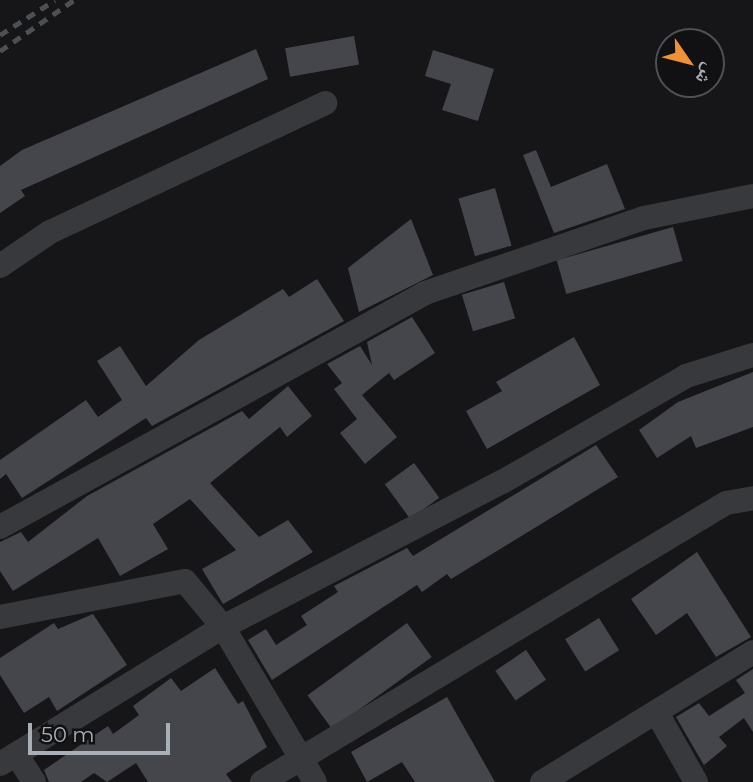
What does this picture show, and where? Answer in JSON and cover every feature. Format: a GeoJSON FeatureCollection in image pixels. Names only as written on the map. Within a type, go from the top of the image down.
{"type":"FeatureCollection","features":[{"type":"Feature","properties":{"kind":"street"},"geometry":{"type":"LineString","coordinates":[[0,266],[50,232],[325,103]]}},
{"type":"Feature","properties":{"kind":"street"},"geometry":{"type":"LineString","coordinates":[[0,527],[425,293],[644,218],[753,196]]}},
{"type":"Feature","properties":{"kind":"street"},"geometry":{"type":"LineString","coordinates":[[34,782],[8,759],[223,627],[502,482],[686,376],[753,355]]}},
{"type":"Feature","properties":{"kind":"street"},"geometry":{"type":"LineString","coordinates":[[262,782],[726,503],[753,498]]}},
{"type":"Feature","properties":{"kind":"street"},"geometry":{"type":"LineString","coordinates":[[0,617],[185,581],[223,627],[315,782]]}},
{"type":"Feature","properties":{"kind":"street"},"geometry":{"type":"LineString","coordinates":[[542,782],[753,652]]}},
{"type":"Feature","properties":{"kind":"street"},"geometry":{"type":"LineString","coordinates":[[657,713],[696,782]]}},
{"type":"Feature","properties":{"kind":"building"},"geometry":{"type":"Polygon","coordinates":[[[354,36],[359,65],[290,77],[285,48],[354,36]]]}},
{"type":"Feature","properties":{"kind":"building"},"geometry":{"type":"Polygon","coordinates":[[[256,49],[268,79],[21,190],[25,196],[0,213],[0,166],[22,150],[256,49]]]}},
{"type":"Feature","properties":{"kind":"building"},"geometry":{"type":"Polygon","coordinates":[[[433,50],[494,69],[478,121],[442,110],[451,84],[425,76],[433,50]]]}},
{"type":"Feature","properties":{"kind":"building"},"geometry":{"type":"Polygon","coordinates":[[[536,150],[551,187],[607,164],[625,209],[554,233],[523,155],[536,150]]]}},
{"type":"Feature","properties":{"kind":"building"},"geometry":{"type":"Polygon","coordinates":[[[495,188],[512,246],[475,256],[458,198],[495,188]]]}},
{"type":"Feature","properties":{"kind":"building"},"geometry":{"type":"Polygon","coordinates":[[[411,219],[433,275],[359,312],[348,268],[411,219]]]}},
{"type":"Feature","properties":{"kind":"building"},"geometry":{"type":"Polygon","coordinates":[[[673,227],[683,261],[566,294],[557,260],[673,227]]]}},
{"type":"Feature","properties":{"kind":"building"},"geometry":{"type":"Polygon","coordinates":[[[317,279],[344,321],[152,426],[146,418],[22,498],[6,474],[0,479],[0,460],[86,400],[98,417],[122,400],[97,361],[120,346],[146,386],[199,340],[283,289],[289,297],[317,279]]]}},
{"type":"Feature","properties":{"kind":"building"},"geometry":{"type":"Polygon","coordinates":[[[504,282],[515,318],[473,331],[462,295],[504,282]]]}},
{"type":"Feature","properties":{"kind":"building"},"geometry":{"type":"Polygon","coordinates":[[[412,317],[435,353],[394,380],[389,373],[362,395],[397,437],[365,464],[340,433],[357,419],[334,389],[342,383],[327,364],[360,346],[372,365],[367,342],[412,317]]]}},
{"type":"Feature","properties":{"kind":"building"},"geometry":{"type":"Polygon","coordinates":[[[574,337],[600,385],[487,449],[466,411],[502,391],[496,382],[574,337]]]}},
{"type":"Feature","properties":{"kind":"building"},"geometry":{"type":"Polygon","coordinates":[[[753,372],[753,427],[696,448],[691,436],[657,458],[639,430],[678,402],[753,372]]]}},
{"type":"Feature","properties":{"kind":"building"},"geometry":{"type":"Polygon","coordinates":[[[288,386],[312,416],[287,437],[280,427],[210,483],[259,537],[288,520],[313,552],[223,604],[202,569],[236,550],[190,499],[153,524],[168,549],[120,576],[98,538],[13,591],[0,571],[0,542],[21,532],[28,542],[87,496],[242,411],[249,419],[288,386]]]}},
{"type":"Feature","properties":{"kind":"building"},"geometry":{"type":"Polygon","coordinates":[[[596,445],[618,477],[451,579],[447,574],[422,592],[417,585],[272,680],[248,640],[266,629],[276,645],[307,625],[301,616],[338,592],[334,586],[407,548],[413,556],[596,445]]]}},
{"type":"Feature","properties":{"kind":"building"},"geometry":{"type":"Polygon","coordinates":[[[414,463],[439,498],[410,519],[385,484],[414,463]]]}},
{"type":"Feature","properties":{"kind":"building"},"geometry":{"type":"Polygon","coordinates":[[[697,552],[751,637],[716,657],[687,613],[656,635],[631,599],[697,552]]]}},
{"type":"Feature","properties":{"kind":"building"},"geometry":{"type":"Polygon","coordinates":[[[93,614],[127,665],[57,711],[49,697],[24,713],[0,675],[0,658],[54,623],[58,629],[93,614]]]}},
{"type":"Feature","properties":{"kind":"building"},"geometry":{"type":"Polygon","coordinates":[[[599,618],[619,650],[585,671],[565,639],[599,618]]]}},
{"type":"Feature","properties":{"kind":"building"},"geometry":{"type":"Polygon","coordinates":[[[407,623],[432,657],[332,729],[307,695],[407,623]]]}},
{"type":"Feature","properties":{"kind":"building"},"geometry":{"type":"Polygon","coordinates":[[[526,650],[546,680],[515,701],[495,671],[526,650]]]}},
{"type":"Feature","properties":{"kind":"building"},"geometry":{"type":"Polygon","coordinates":[[[215,668],[238,704],[243,701],[267,747],[226,774],[232,782],[148,782],[136,763],[107,782],[94,773],[81,782],[49,782],[44,770],[108,726],[113,734],[139,715],[133,706],[171,678],[181,691],[215,668]]]}},
{"type":"Feature","properties":{"kind":"building"},"geometry":{"type":"Polygon","coordinates":[[[753,669],[753,732],[744,718],[719,737],[727,746],[704,765],[709,774],[676,717],[699,703],[709,716],[745,693],[736,680],[753,669]]]}},
{"type":"Feature","properties":{"kind":"building"},"geometry":{"type":"Polygon","coordinates":[[[447,697],[495,782],[415,782],[402,762],[367,782],[351,752],[447,697]]]}},
{"type":"Feature","properties":{"kind":"railway"},"geometry":{"type":"LineString","coordinates":[[0,35],[55,0]]}},
{"type":"Feature","properties":{"kind":"railway"},"geometry":{"type":"LineString","coordinates":[[0,51],[74,0]]}}]}
